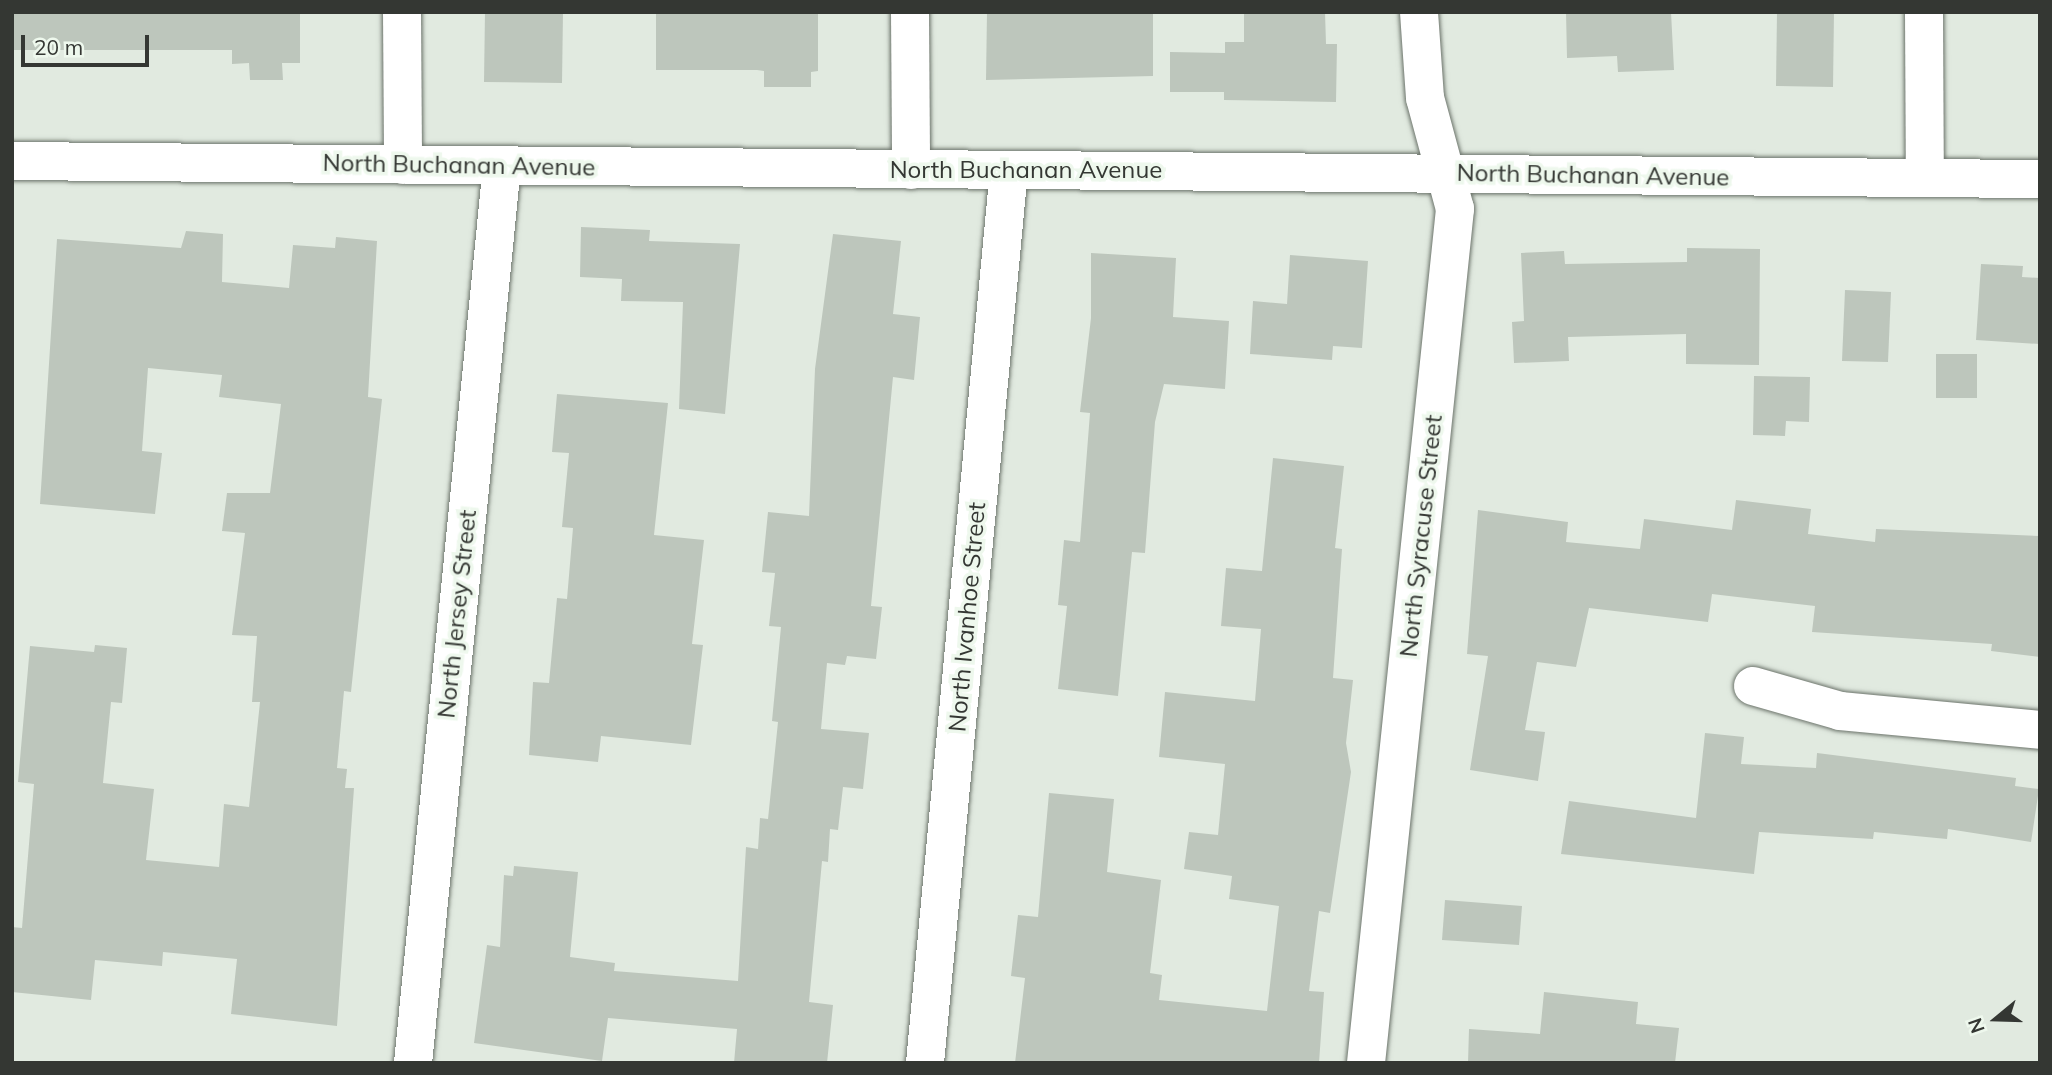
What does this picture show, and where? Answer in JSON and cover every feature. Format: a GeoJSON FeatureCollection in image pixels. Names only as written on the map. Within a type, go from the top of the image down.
{"type":"FeatureCollection","features":[{"type":"Feature","properties":{"kind":"street"},"geometry":{"type":"LineString","coordinates":[[402,12],[403,164]]}},
{"type":"Feature","properties":{"kind":"street"},"geometry":{"type":"LineString","coordinates":[[910,12],[911,170]]}},
{"type":"Feature","properties":{"kind":"street","name":"North Syracuse Street"},"geometry":{"type":"LineString","coordinates":[[1366,1063],[1455,209],[1425,98],[1419,12]]}},
{"type":"Feature","properties":{"kind":"street"},"geometry":{"type":"LineString","coordinates":[[1924,12],[1925,178]]}},
{"type":"Feature","properties":{"kind":"street","name":"North Buchanan Avenue"},"geometry":{"type":"LineString","coordinates":[[12,161],[2040,180]]}},
{"type":"Feature","properties":{"kind":"street","name":"North Jersey Street"},"geometry":{"type":"LineString","coordinates":[[413,1063],[502,165]]}},
{"type":"Feature","properties":{"kind":"street","name":"North Ivanhoe Street"},"geometry":{"type":"LineString","coordinates":[[925,1063],[1009,170]]}},
{"type":"Feature","properties":{"kind":"street"},"geometry":{"type":"LineString","coordinates":[[1753,686],[1840,711],[2040,730]]}},
{"type":"Feature","properties":{"kind":"building"},"geometry":{"type":"Polygon","coordinates":[[[12,12],[300,12],[300,63],[282,63],[283,80],[250,80],[249,63],[232,64],[232,50],[12,50],[12,12]]]}},
{"type":"Feature","properties":{"kind":"building"},"geometry":{"type":"Polygon","coordinates":[[[485,12],[563,12],[562,83],[484,82],[485,12]]]}},
{"type":"Feature","properties":{"kind":"building"},"geometry":{"type":"Polygon","coordinates":[[[656,12],[818,12],[818,71],[811,72],[811,87],[764,87],[764,71],[656,70],[656,12]]]}},
{"type":"Feature","properties":{"kind":"building"},"geometry":{"type":"Polygon","coordinates":[[[987,12],[1153,12],[1153,76],[986,80],[987,12]]]}},
{"type":"Feature","properties":{"kind":"building"},"geometry":{"type":"Polygon","coordinates":[[[1244,12],[1325,12],[1326,44],[1337,44],[1336,102],[1224,100],[1224,92],[1170,92],[1170,52],[1225,53],[1225,42],[1244,42],[1244,12]]]}},
{"type":"Feature","properties":{"kind":"building"},"geometry":{"type":"Polygon","coordinates":[[[1566,12],[1671,12],[1674,70],[1618,72],[1617,56],[1567,58],[1566,12]]]}},
{"type":"Feature","properties":{"kind":"building"},"geometry":{"type":"Polygon","coordinates":[[[1777,12],[1834,12],[1833,87],[1776,86],[1777,12]]]}},
{"type":"Feature","properties":{"kind":"building"},"geometry":{"type":"Polygon","coordinates":[[[581,227],[650,230],[649,241],[740,244],[725,414],[679,409],[683,302],[621,301],[622,279],[580,277],[581,227]]]}},
{"type":"Feature","properties":{"kind":"building"},"geometry":{"type":"Polygon","coordinates":[[[186,231],[223,234],[222,282],[289,288],[293,245],[335,248],[336,237],[377,241],[368,397],[382,399],[351,692],[344,691],[337,768],[347,769],[345,788],[354,788],[337,1026],[231,1014],[237,959],[163,952],[162,966],[95,960],[91,1000],[12,992],[12,927],[22,928],[34,784],[18,782],[30,646],[94,652],[95,645],[127,648],[122,703],[111,702],[103,783],[154,789],[146,860],[219,867],[224,804],[249,807],[260,702],[252,702],[257,636],[232,635],[245,533],[222,531],[227,493],[270,493],[281,404],[219,397],[222,375],[148,368],[142,451],[162,453],[155,514],[40,504],[57,239],[181,248],[186,231]]]}},
{"type":"Feature","properties":{"kind":"building"},"geometry":{"type":"Polygon","coordinates":[[[833,234],[901,241],[893,314],[920,317],[914,380],[893,377],[871,606],[882,607],[876,659],[847,656],[845,665],[827,663],[821,729],[869,733],[863,789],[843,787],[838,830],[830,829],[828,862],[822,861],[809,1002],[833,1005],[827,1063],[734,1063],[737,1029],[608,1018],[602,1061],[474,1043],[487,945],[500,947],[504,875],[513,876],[514,866],[578,872],[570,957],[615,963],[614,971],[738,981],[746,847],[758,849],[760,818],[768,819],[778,722],[772,721],[781,627],[769,626],[775,573],[762,572],[768,512],[809,516],[815,369],[833,234]]]}},
{"type":"Feature","properties":{"kind":"building"},"geometry":{"type":"Polygon","coordinates":[[[1687,248],[1760,249],[1759,365],[1686,364],[1686,334],[1568,337],[1569,361],[1514,363],[1512,322],[1524,321],[1521,253],[1564,251],[1565,264],[1687,262],[1687,248]]]}},
{"type":"Feature","properties":{"kind":"building"},"geometry":{"type":"Polygon","coordinates":[[[1091,253],[1176,258],[1173,317],[1229,321],[1225,389],[1164,384],[1155,422],[1145,553],[1132,552],[1118,696],[1058,689],[1067,606],[1058,605],[1064,540],[1080,542],[1090,413],[1080,412],[1091,318],[1091,253]]]}},
{"type":"Feature","properties":{"kind":"building"},"geometry":{"type":"Polygon","coordinates":[[[1290,255],[1368,261],[1362,348],[1333,346],[1332,360],[1250,354],[1253,301],[1287,304],[1290,255]]]}},
{"type":"Feature","properties":{"kind":"building"},"geometry":{"type":"Polygon","coordinates":[[[1981,264],[2023,266],[2022,277],[2040,278],[2040,344],[1976,340],[1981,264]]]}},
{"type":"Feature","properties":{"kind":"building"},"geometry":{"type":"Polygon","coordinates":[[[1845,290],[1891,292],[1888,362],[1842,361],[1845,290]]]}},
{"type":"Feature","properties":{"kind":"building"},"geometry":{"type":"Polygon","coordinates":[[[1936,354],[1977,354],[1977,398],[1936,398],[1936,354]]]}},
{"type":"Feature","properties":{"kind":"building"},"geometry":{"type":"Polygon","coordinates":[[[1754,376],[1810,377],[1809,422],[1786,421],[1785,436],[1753,435],[1754,376]]]}},
{"type":"Feature","properties":{"kind":"building"},"geometry":{"type":"Polygon","coordinates":[[[557,394],[668,403],[654,535],[704,540],[692,644],[703,645],[691,745],[601,736],[598,762],[529,755],[533,682],[549,683],[557,598],[567,599],[573,528],[562,527],[569,453],[552,452],[557,394]]]}},
{"type":"Feature","properties":{"kind":"building"},"geometry":{"type":"Polygon","coordinates":[[[1273,458],[1344,466],[1335,548],[1342,549],[1333,678],[1353,680],[1346,743],[1351,772],[1330,913],[1319,911],[1309,991],[1324,992],[1319,1063],[1015,1063],[1025,978],[1011,976],[1018,915],[1038,917],[1049,793],[1114,799],[1107,872],[1161,880],[1150,973],[1162,975],[1159,1000],[1267,1011],[1279,906],[1229,899],[1232,876],[1184,869],[1189,832],[1218,835],[1225,764],[1159,757],[1165,692],[1255,701],[1261,629],[1221,626],[1226,568],[1262,571],[1273,458]]]}},
{"type":"Feature","properties":{"kind":"building"},"geometry":{"type":"Polygon","coordinates":[[[1736,500],[1811,509],[1808,534],[1875,542],[1876,529],[2040,536],[2040,657],[1991,651],[1992,644],[1812,632],[1815,606],[1712,594],[1708,622],[1589,608],[1576,667],[1537,662],[1525,730],[1545,732],[1538,781],[1470,770],[1488,656],[1467,654],[1478,510],[1568,522],[1566,542],[1640,549],[1644,519],[1732,530],[1736,500]]]}},
{"type":"Feature","properties":{"kind":"building"},"geometry":{"type":"Polygon","coordinates":[[[1705,733],[1744,737],[1741,764],[1816,768],[1817,753],[2016,778],[2015,786],[2039,789],[2031,842],[1948,829],[1947,839],[1874,832],[1873,839],[1759,832],[1754,874],[1561,854],[1569,801],[1696,818],[1705,733]]]}},
{"type":"Feature","properties":{"kind":"building"},"geometry":{"type":"Polygon","coordinates":[[[1445,900],[1522,906],[1519,945],[1442,940],[1445,900]]]}},
{"type":"Feature","properties":{"kind":"building"},"geometry":{"type":"Polygon","coordinates":[[[1544,992],[1638,1002],[1636,1024],[1679,1028],[1675,1063],[1468,1063],[1469,1029],[1540,1034],[1544,992]]]}}]}
